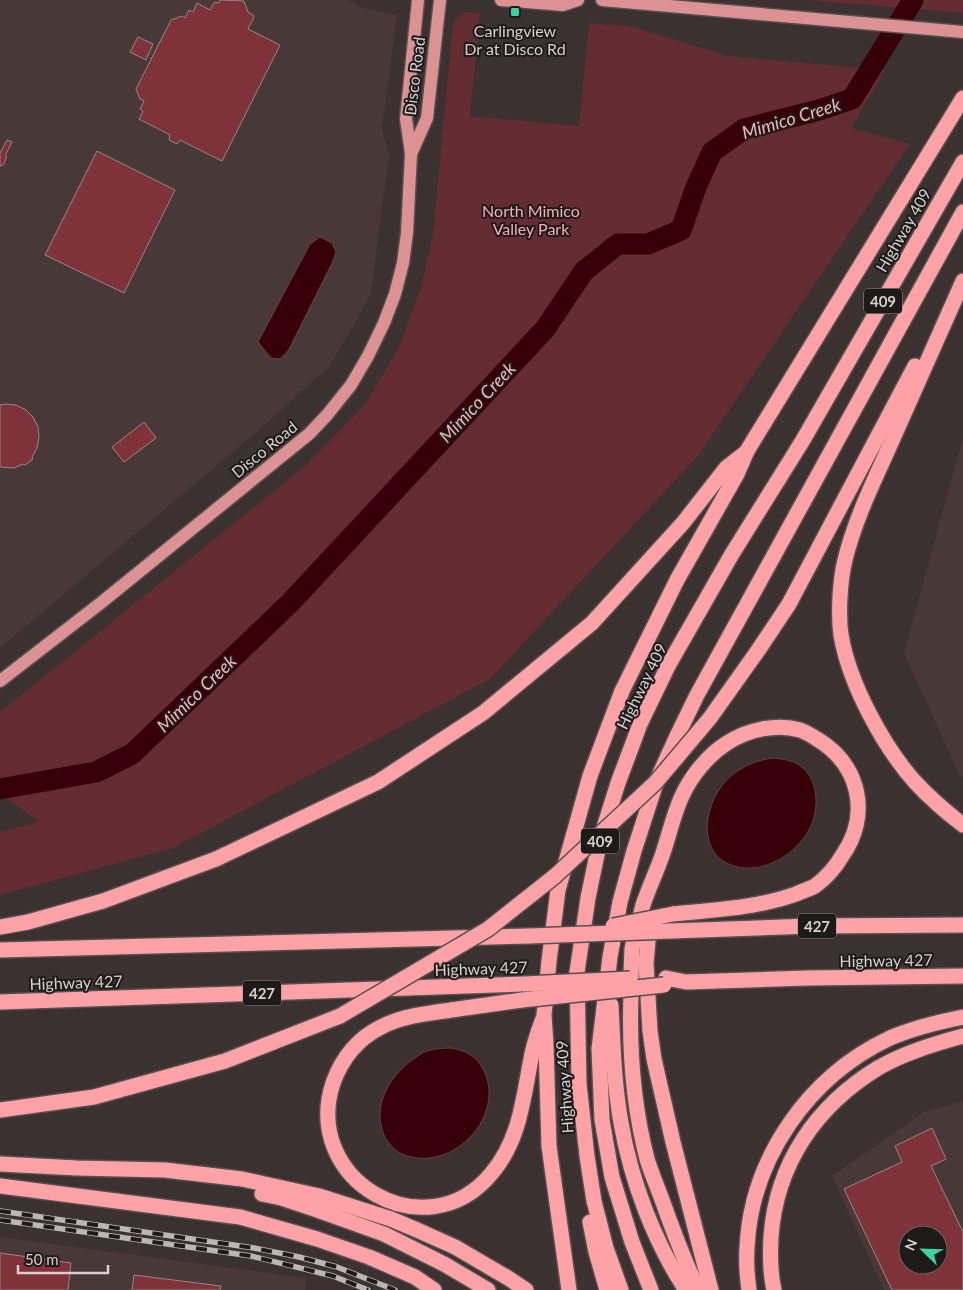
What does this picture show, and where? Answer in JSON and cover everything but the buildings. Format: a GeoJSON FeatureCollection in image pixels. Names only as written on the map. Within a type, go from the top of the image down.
{"type":"FeatureCollection","features":[{"type":"Feature","properties":{"kind":"highway"},"geometry":{"type":"LineString","coordinates":[[569,1290],[548,1146],[544,1015],[558,890],[590,776],[622,691],[677,580],[737,474],[747,451],[963,98]]}},
{"type":"Feature","properties":{"kind":"highway","name":"Highway 409"},"geometry":{"type":"LineString","coordinates":[[621,1290],[606,1248],[594,1201],[579,1084],[577,972],[588,898],[600,840],[618,783],[640,724],[668,666],[963,162]]}},
{"type":"Feature","properties":{"kind":"highway","name":"409"},"geometry":{"type":"LineString","coordinates":[[610,957],[620,902],[634,851],[657,780],[676,736],[963,212]]}},
{"type":"Feature","properties":{"kind":"highway"},"geometry":{"type":"LineString","coordinates":[[0,1110],[94,1097],[225,1061],[340,1016],[488,929],[555,876],[656,782],[710,718],[760,649],[793,596],[963,274]]}},
{"type":"Feature","properties":{"kind":"highway"},"geometry":{"type":"LineString","coordinates":[[963,281],[856,524],[845,560],[840,615],[841,634],[854,682],[870,715],[891,750],[914,781],[963,825]]}},
{"type":"Feature","properties":{"kind":"highway"},"geometry":{"type":"LineString","coordinates":[[0,927],[28,922],[103,901],[216,859],[378,782],[483,713],[592,623],[682,523],[726,468],[747,451]]}},
{"type":"Feature","properties":{"kind":"highway"},"geometry":{"type":"LineString","coordinates":[[565,935],[673,914],[745,906],[784,898],[814,887],[830,873],[844,855],[854,830],[858,817],[858,796],[850,772],[827,745],[799,730],[786,727],[764,729],[751,732],[727,743],[702,765],[681,796],[644,904],[632,948],[630,1010],[630,1055],[640,1128],[648,1160],[670,1223],[698,1290]]}},
{"type":"Feature","properties":{"kind":"highway"},"geometry":{"type":"LineString","coordinates":[[655,875],[646,963],[650,1031],[659,1087],[711,1290]]}},
{"type":"Feature","properties":{"kind":"highway","name":"Highway 427"},"geometry":{"type":"LineString","coordinates":[[0,950],[565,935],[811,926],[963,925]]}},
{"type":"Feature","properties":{"kind":"highway"},"geometry":{"type":"LineString","coordinates":[[610,957],[614,1068],[625,1144],[646,1211],[662,1247],[683,1285]]}},
{"type":"Feature","properties":{"kind":"highway"},"geometry":{"type":"LineString","coordinates":[[610,957],[599,1050],[602,1120],[612,1177],[632,1242],[651,1290]]}},
{"type":"Feature","properties":{"kind":"highway","name":"Highway 427"},"geometry":{"type":"LineString","coordinates":[[0,1002],[524,984],[963,976]]}},
{"type":"Feature","properties":{"kind":"highway"},"geometry":{"type":"LineString","coordinates":[[544,1015],[532,1051],[522,1108],[516,1130],[507,1152],[483,1184],[453,1202],[421,1207],[395,1203],[383,1198],[351,1176],[344,1167],[330,1135],[328,1110],[331,1090],[338,1071],[347,1055],[359,1042],[382,1027],[426,1014],[665,982]]}},
{"type":"Feature","properties":{"kind":"highway"},"geometry":{"type":"LineString","coordinates":[[749,1290],[747,1248],[757,1191],[776,1144],[804,1103],[823,1083],[848,1062],[890,1038],[936,1022],[963,1017]]}},
{"type":"Feature","properties":{"kind":"highway"},"geometry":{"type":"LineString","coordinates":[[774,1290],[770,1246],[775,1204],[787,1169],[810,1130],[848,1090],[880,1067],[907,1054],[963,1036]]}},
{"type":"Feature","properties":{"kind":"highway"},"geometry":{"type":"LineString","coordinates":[[587,1156],[587,1207],[606,1290]]}},
{"type":"Feature","properties":{"kind":"highway"},"geometry":{"type":"LineString","coordinates":[[0,1164],[164,1170],[242,1179],[319,1196],[391,1219],[455,1247],[526,1290]]}},
{"type":"Feature","properties":{"kind":"highway"},"geometry":{"type":"LineString","coordinates":[[77,1168],[242,1189],[281,1198],[384,1234],[444,1264],[488,1290]]}},
{"type":"Feature","properties":{"kind":"highway"},"geometry":{"type":"LineString","coordinates":[[0,1186],[240,1217],[369,1257],[415,1277],[434,1290]]}},
{"type":"Feature","properties":{"kind":"main road","name":"Disco Road"},"geometry":{"type":"LineString","coordinates":[[0,681],[102,602],[309,434],[351,385],[384,323],[395,294],[404,255],[412,154],[406,119],[418,0]]}},
{"type":"Feature","properties":{"kind":"main road","name":"Disco Road"},"geometry":{"type":"LineString","coordinates":[[412,154],[427,118],[440,0]]}},
{"type":"Feature","properties":{"kind":"main road"},"geometry":{"type":"LineString","coordinates":[[502,0],[563,6],[578,0]]}},
{"type":"Feature","properties":{"kind":"main road"},"geometry":{"type":"LineString","coordinates":[[602,0],[963,32]]}},
{"type":"Feature","properties":{"kind":"shaded area"},"geometry":{"type":"Polygon","coordinates":[[[0,0],[348,0],[363,8],[397,15],[382,129],[389,154],[371,294],[330,366],[259,430],[0,648],[0,0]]]}},
{"type":"Feature","properties":{"kind":"shaded area"},"geometry":{"type":"Polygon","coordinates":[[[320,237],[332,243],[336,252],[333,261],[288,351],[280,359],[271,358],[258,342],[310,244],[320,237]]]}},
{"type":"Feature","properties":{"kind":"shaded area"},"geometry":{"type":"Polygon","coordinates":[[[963,437],[963,777],[960,776],[904,653],[963,437]]]}},
{"type":"Feature","properties":{"kind":"shaded area"},"geometry":{"type":"Polygon","coordinates":[[[774,758],[796,764],[808,774],[815,788],[816,796],[813,821],[797,846],[778,860],[756,868],[734,866],[722,860],[714,851],[709,841],[707,829],[712,804],[724,783],[735,773],[753,763],[774,758]]]}},
{"type":"Feature","properties":{"kind":"shaded area"},"geometry":{"type":"Polygon","coordinates":[[[451,1048],[472,1056],[478,1061],[484,1071],[489,1089],[487,1108],[480,1125],[468,1139],[453,1150],[435,1157],[417,1158],[398,1152],[387,1140],[381,1124],[380,1113],[385,1093],[396,1075],[412,1060],[425,1052],[451,1048]]]}},
{"type":"Feature","properties":{"kind":"shaded area"},"geometry":{"type":"Polygon","coordinates":[[[963,1101],[963,1290],[884,1290],[832,1176],[924,1112],[963,1101]]]}},
{"type":"Feature","properties":{"kind":"shaded area"},"geometry":{"type":"Polygon","coordinates":[[[0,1237],[306,1278],[306,1290],[0,1290],[0,1237]]]}},
{"type":"Feature","properties":{"kind":"green space"},"geometry":{"type":"Polygon","coordinates":[[[805,0],[963,0],[963,13],[805,0]]]}},
{"type":"Feature","properties":{"kind":"green space","name":"North Mimico Valley Park"},"geometry":{"type":"Polygon","coordinates":[[[465,12],[480,13],[470,116],[579,126],[589,23],[630,26],[728,56],[885,70],[851,128],[910,144],[698,456],[490,679],[173,848],[0,895],[0,832],[39,822],[8,799],[0,797],[0,712],[305,466],[366,403],[399,347],[421,287],[433,235],[453,22],[465,12]],[[439,437],[128,760],[438,452],[439,437]]]}},
{"type":"Feature","properties":{"kind":"waterway","name":"Mimico Creek"},"geometry":{"type":"LineString","coordinates":[[0,789],[96,772],[132,754],[290,603],[545,329],[584,271],[618,244],[648,244],[681,230],[696,187],[712,152],[744,129],[819,110],[852,99],[913,0]]}},
{"type":"Feature","properties":{"kind":"railway"},"geometry":{"type":"LineString","coordinates":[[0,1211],[254,1248],[337,1267],[395,1290]]}},
{"type":"Feature","properties":{"kind":"railway"},"geometry":{"type":"LineString","coordinates":[[0,1220],[251,1256],[333,1276],[368,1290]]}},
{"type":"Feature","properties":{"kind":"place","name":"Carlingview Dr at Disco Rd"},"geometry":{"type":"Point","coordinates":[515,12]}}]}
